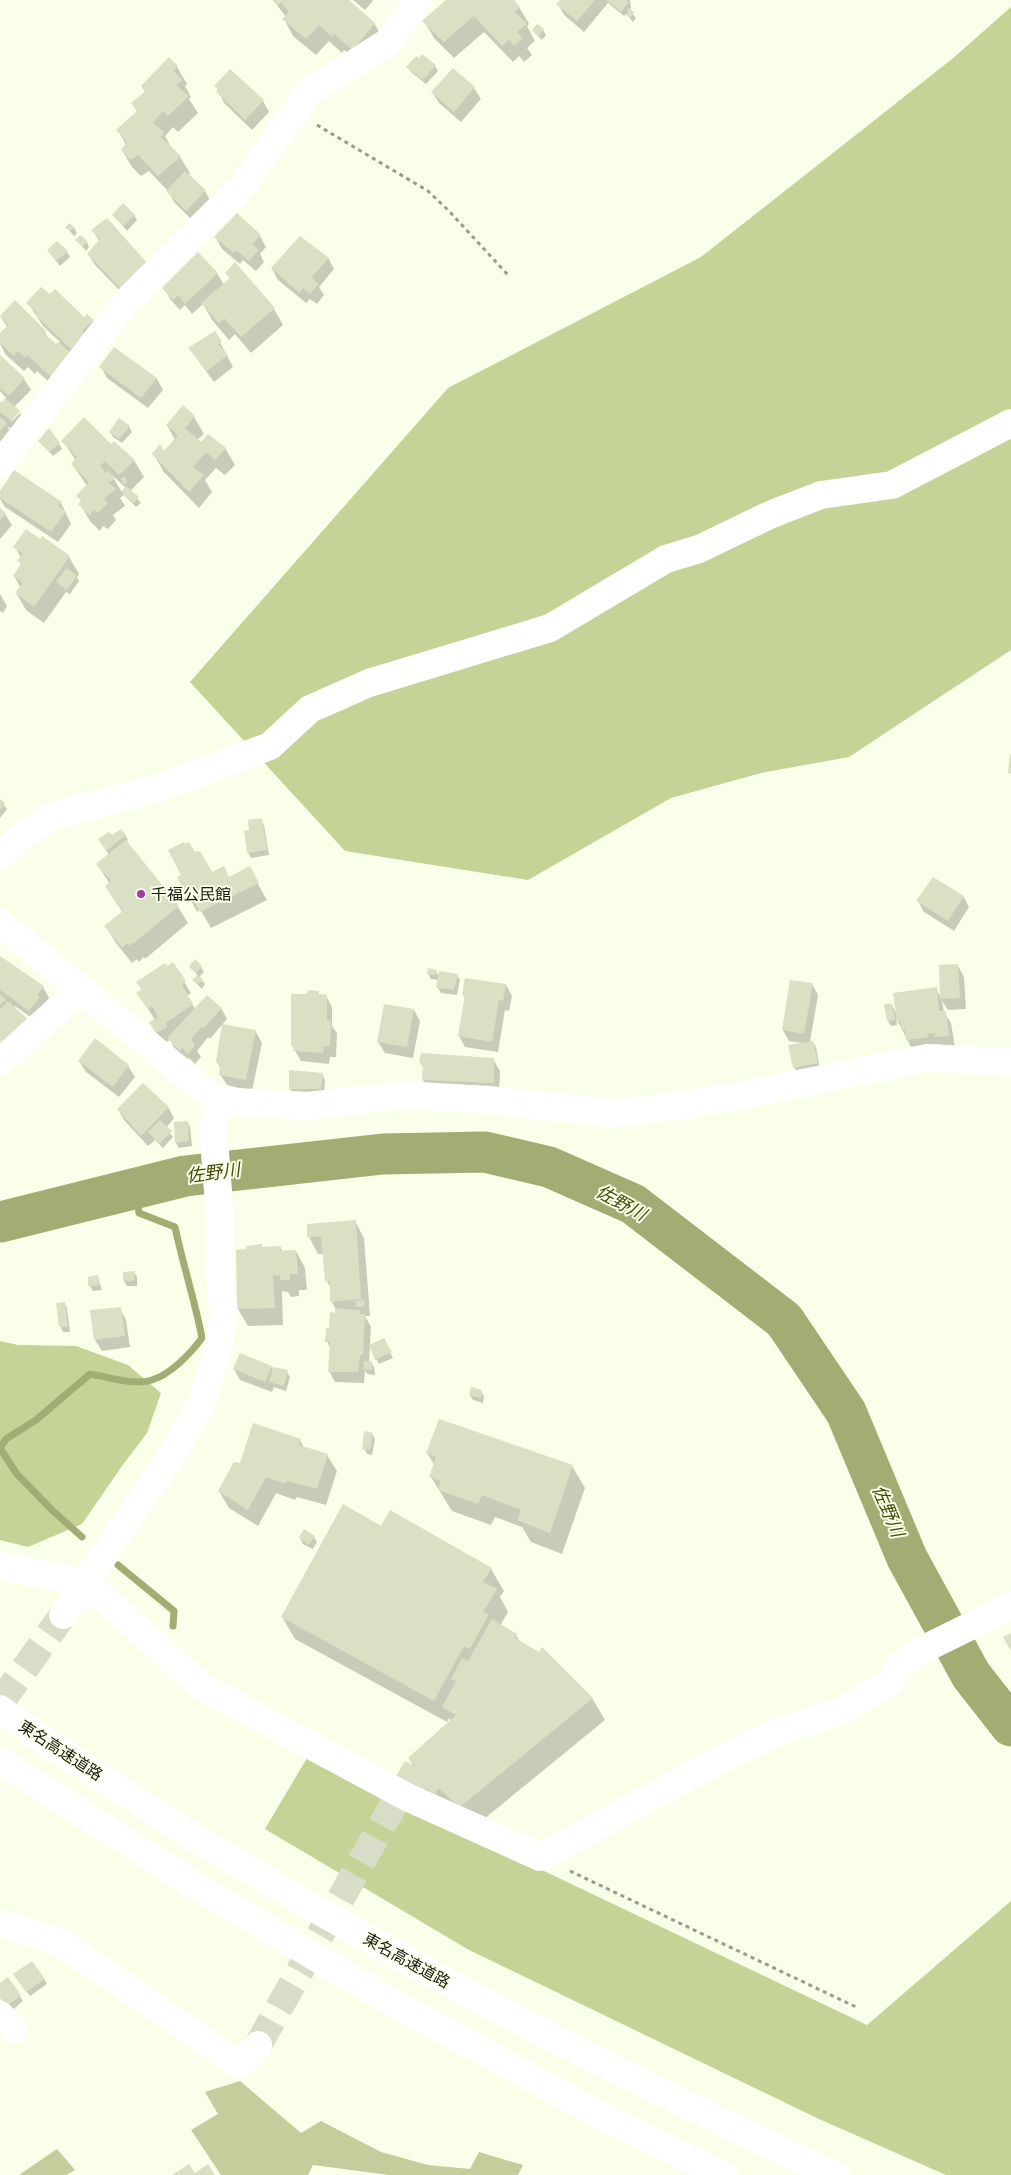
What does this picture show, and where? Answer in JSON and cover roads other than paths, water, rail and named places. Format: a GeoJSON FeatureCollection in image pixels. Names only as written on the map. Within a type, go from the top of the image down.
{"type":"FeatureCollection","features":[{"type":"Feature","properties":{"kind":"main road"},"geometry":{"type":"LineString","coordinates":[[0,465],[126,303],[242,186],[309,92],[388,42],[418,0]]}},
{"type":"Feature","properties":{"kind":"main road"},"geometry":{"type":"LineString","coordinates":[[0,857],[27,832],[56,815],[162,788],[270,746],[310,709],[369,683],[550,628],[666,559],[699,549],[772,514],[821,496],[892,485],[1011,422]]}},
{"type":"Feature","properties":{"kind":"main road"},"geometry":{"type":"LineString","coordinates":[[0,923],[81,989],[215,1114],[220,1217],[220,1280],[224,1315],[217,1352],[202,1402],[178,1446],[63,1615]]}},
{"type":"Feature","properties":{"kind":"main road"},"geometry":{"type":"LineString","coordinates":[[0,1062],[81,989]]}},
{"type":"Feature","properties":{"kind":"main road"},"geometry":{"type":"LineString","coordinates":[[215,1114],[402,1095],[489,1100],[608,1113],[643,1111],[739,1096],[927,1058],[1011,1062]]}},
{"type":"Feature","properties":{"kind":"main road"},"geometry":{"type":"LineString","coordinates":[[0,1566],[86,1583],[204,1688],[401,1800],[540,1857],[722,1759],[784,1729],[842,1711],[889,1683],[901,1664],[920,1651],[1003,1610]]}},
{"type":"Feature","properties":{"kind":"main road","name":"東名高速道路"},"geometry":{"type":"LineString","coordinates":[[0,1709],[29,1730],[211,1847],[376,1943],[553,2039],[726,2125],[835,2175]]}},
{"type":"Feature","properties":{"kind":"main road"},"geometry":{"type":"LineString","coordinates":[[0,1760],[199,1888],[393,2003],[602,2116],[723,2175]]}},
{"type":"Feature","properties":{"kind":"main road"},"geometry":{"type":"LineString","coordinates":[[0,1924],[60,1942],[240,2065],[258,2045]]}},
{"type":"Feature","properties":{"kind":"waterway","name":"佐野川"},"geometry":{"type":"LineString","coordinates":[[0,1222],[185,1176],[383,1154],[485,1152],[549,1167],[633,1204],[784,1320],[846,1412],[907,1558],[971,1675],[1011,1726]]}},
{"type":"Feature","properties":{"kind":"waterway"},"geometry":{"type":"LineString","coordinates":[[82,1537],[52,1510],[16,1473],[0,1448],[6,1439],[36,1420],[90,1374],[129,1382],[152,1380],[180,1363],[202,1338],[175,1227],[139,1213],[135,1188]]}},
{"type":"Feature","properties":{"kind":"waterway"},"geometry":{"type":"LineString","coordinates":[[118,1565],[174,1611],[173,1626]]}},
{"type":"Feature","properties":{"kind":"tunnel"},"geometry":{"type":"LineString","coordinates":[[0,1703],[63,1615]]}},
{"type":"Feature","properties":{"kind":"tunnel"},"geometry":{"type":"LineString","coordinates":[[258,2045],[394,1804]]}},
{"type":"Feature","properties":{"kind":"place","name":"千福公民館"},"geometry":{"type":"Point","coordinates":[141,894]}}]}
